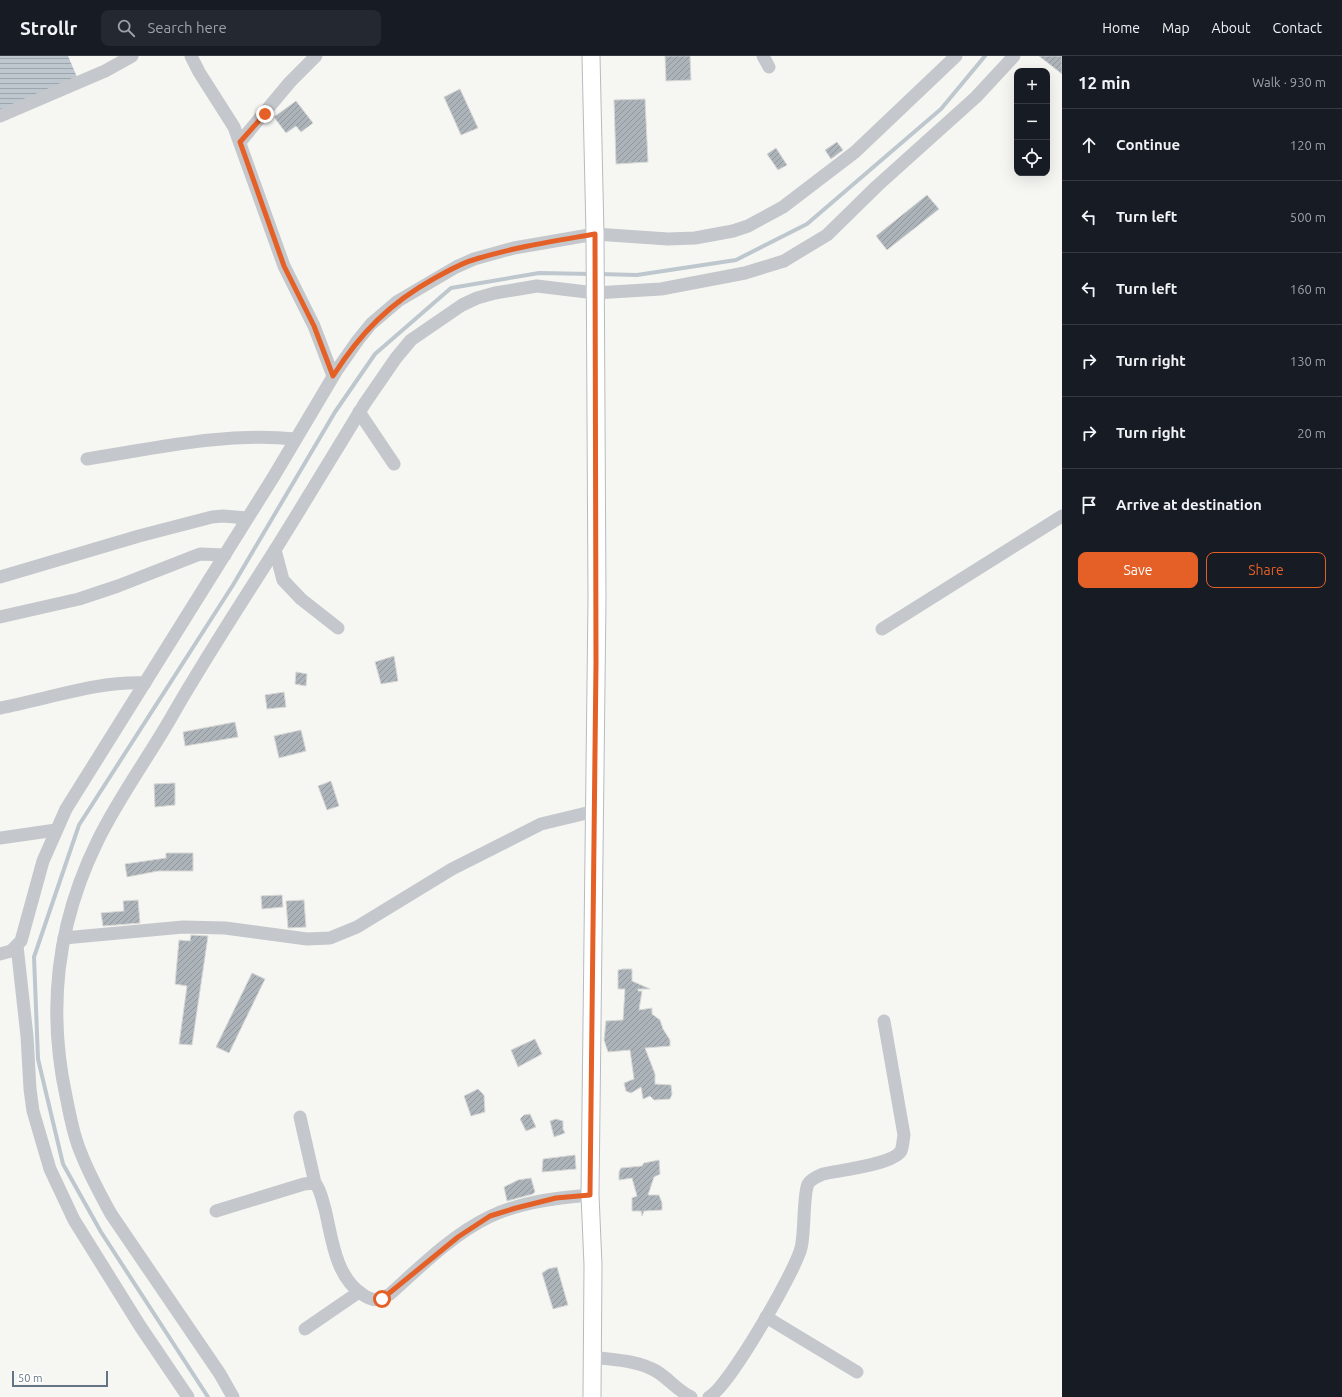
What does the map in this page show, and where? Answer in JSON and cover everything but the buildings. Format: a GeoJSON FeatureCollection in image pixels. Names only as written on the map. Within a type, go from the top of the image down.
{"type":"FeatureCollection","features":[{"type":"Feature","properties":{"kind":"main road"},"geometry":{"type":"LineString","coordinates":[[591,56],[595,234],[597,607],[590,1195],[592,1265],[592,1397]]}},
{"type":"Feature","properties":{"kind":"street"},"geometry":{"type":"LineString","coordinates":[[0,116],[105,70],[132,56]]}},
{"type":"Feature","properties":{"kind":"street"},"geometry":{"type":"LineString","coordinates":[[191,56],[198,72],[228,116],[240,142],[284,266],[314,326],[333,376]]}},
{"type":"Feature","properties":{"kind":"street"},"geometry":{"type":"LineString","coordinates":[[240,142],[290,82],[316,56]]}},
{"type":"Feature","properties":{"kind":"street"},"geometry":{"type":"LineString","coordinates":[[0,954],[11,951],[21,941],[43,862],[66,809],[274,476],[333,376],[371,324],[398,301],[438,276],[474,259],[514,248],[595,234],[668,239],[695,238],[733,231],[767,217],[854,152],[956,56]]}},
{"type":"Feature","properties":{"kind":"street"},"geometry":{"type":"LineString","coordinates":[[233,1397],[220,1374],[111,1214],[80,1152],[71,1122],[60,1071],[56,1014],[58,963],[64,938],[74,899],[97,841],[130,781],[150,754],[184,694],[275,550],[359,412],[396,358],[411,340],[462,305],[496,292],[524,287],[557,288],[595,286],[661,289],[745,274],[784,261],[827,235],[877,186],[976,97],[1014,56]]}},
{"type":"Feature","properties":{"kind":"street"},"geometry":{"type":"LineString","coordinates":[[359,412],[394,464]]}},
{"type":"Feature","properties":{"kind":"street"},"geometry":{"type":"LineString","coordinates":[[87,459],[218,438],[266,436],[295,439]]}},
{"type":"Feature","properties":{"kind":"street"},"geometry":{"type":"LineString","coordinates":[[0,577],[139,536],[212,518],[223,516],[247,518]]}},
{"type":"Feature","properties":{"kind":"street"},"geometry":{"type":"LineString","coordinates":[[882,629],[1062,516]]}},
{"type":"Feature","properties":{"kind":"street"},"geometry":{"type":"LineString","coordinates":[[275,550],[283,580],[302,599],[338,628]]}},
{"type":"Feature","properties":{"kind":"street"},"geometry":{"type":"LineString","coordinates":[[0,617],[79,599],[118,586],[200,554],[224,555]]}},
{"type":"Feature","properties":{"kind":"street"},"geometry":{"type":"LineString","coordinates":[[0,708],[106,685],[129,682],[145,683]]}},
{"type":"Feature","properties":{"kind":"street"},"geometry":{"type":"LineString","coordinates":[[64,938],[182,926],[225,928],[307,939],[330,938],[357,927],[452,869],[541,824],[595,811]]}},
{"type":"Feature","properties":{"kind":"street"},"geometry":{"type":"LineString","coordinates":[[0,838],[56,830]]}},
{"type":"Feature","properties":{"kind":"street"},"geometry":{"type":"LineString","coordinates":[[17,946],[27,1036],[30,1089],[33,1111],[50,1168],[74,1220],[140,1326],[188,1397]]}},
{"type":"Feature","properties":{"kind":"street"},"geometry":{"type":"LineString","coordinates":[[709,1397],[718,1389],[766,1317],[783,1288],[800,1250],[804,1233],[808,1184],[814,1178],[823,1174],[882,1162],[895,1157],[900,1151],[904,1135],[884,1022]]}},
{"type":"Feature","properties":{"kind":"street"},"geometry":{"type":"LineString","coordinates":[[300,1117],[315,1183],[321,1194],[340,1266],[347,1280],[359,1292],[375,1301],[382,1299],[458,1237],[479,1222],[499,1212],[556,1198],[590,1195]]}},
{"type":"Feature","properties":{"kind":"street"},"geometry":{"type":"LineString","coordinates":[[216,1211],[304,1184],[315,1183]]}},
{"type":"Feature","properties":{"kind":"street"},"geometry":{"type":"LineString","coordinates":[[305,1329],[359,1292]]}},
{"type":"Feature","properties":{"kind":"street"},"geometry":{"type":"LineString","coordinates":[[766,1317],[857,1372]]}},
{"type":"Feature","properties":{"kind":"street"},"geometry":{"type":"LineString","coordinates":[[592,1357],[634,1362],[648,1367],[657,1371],[691,1397]]}},
{"type":"Feature","properties":{"kind":"shaded area"},"geometry":{"type":"Polygon","coordinates":[[[0,56],[68,56],[77,77],[0,113],[0,56]]]}},
{"type":"Feature","properties":{"kind":"waterway"},"geometry":{"type":"LineString","coordinates":[[599,274],[637,275],[736,260],[807,224],[941,109],[985,56]]}},
{"type":"Feature","properties":{"kind":"waterway"},"geometry":{"type":"LineString","coordinates":[[208,1397],[101,1232],[63,1164],[38,1059],[34,957],[79,825],[233,585],[335,412],[375,354],[451,288],[539,273],[592,274]]}},
{"type":"Feature","properties":{"kind":"route"},"geometry":{"type":"LineString","coordinates":[[265,114],[240,142],[284,266],[320,338],[333,376],[346,356],[371,324],[398,301],[438,276],[474,259],[514,248],[595,234],[597,599],[590,1195],[556,1198],[499,1212],[490,1216],[458,1237],[382,1299]]}}]}
